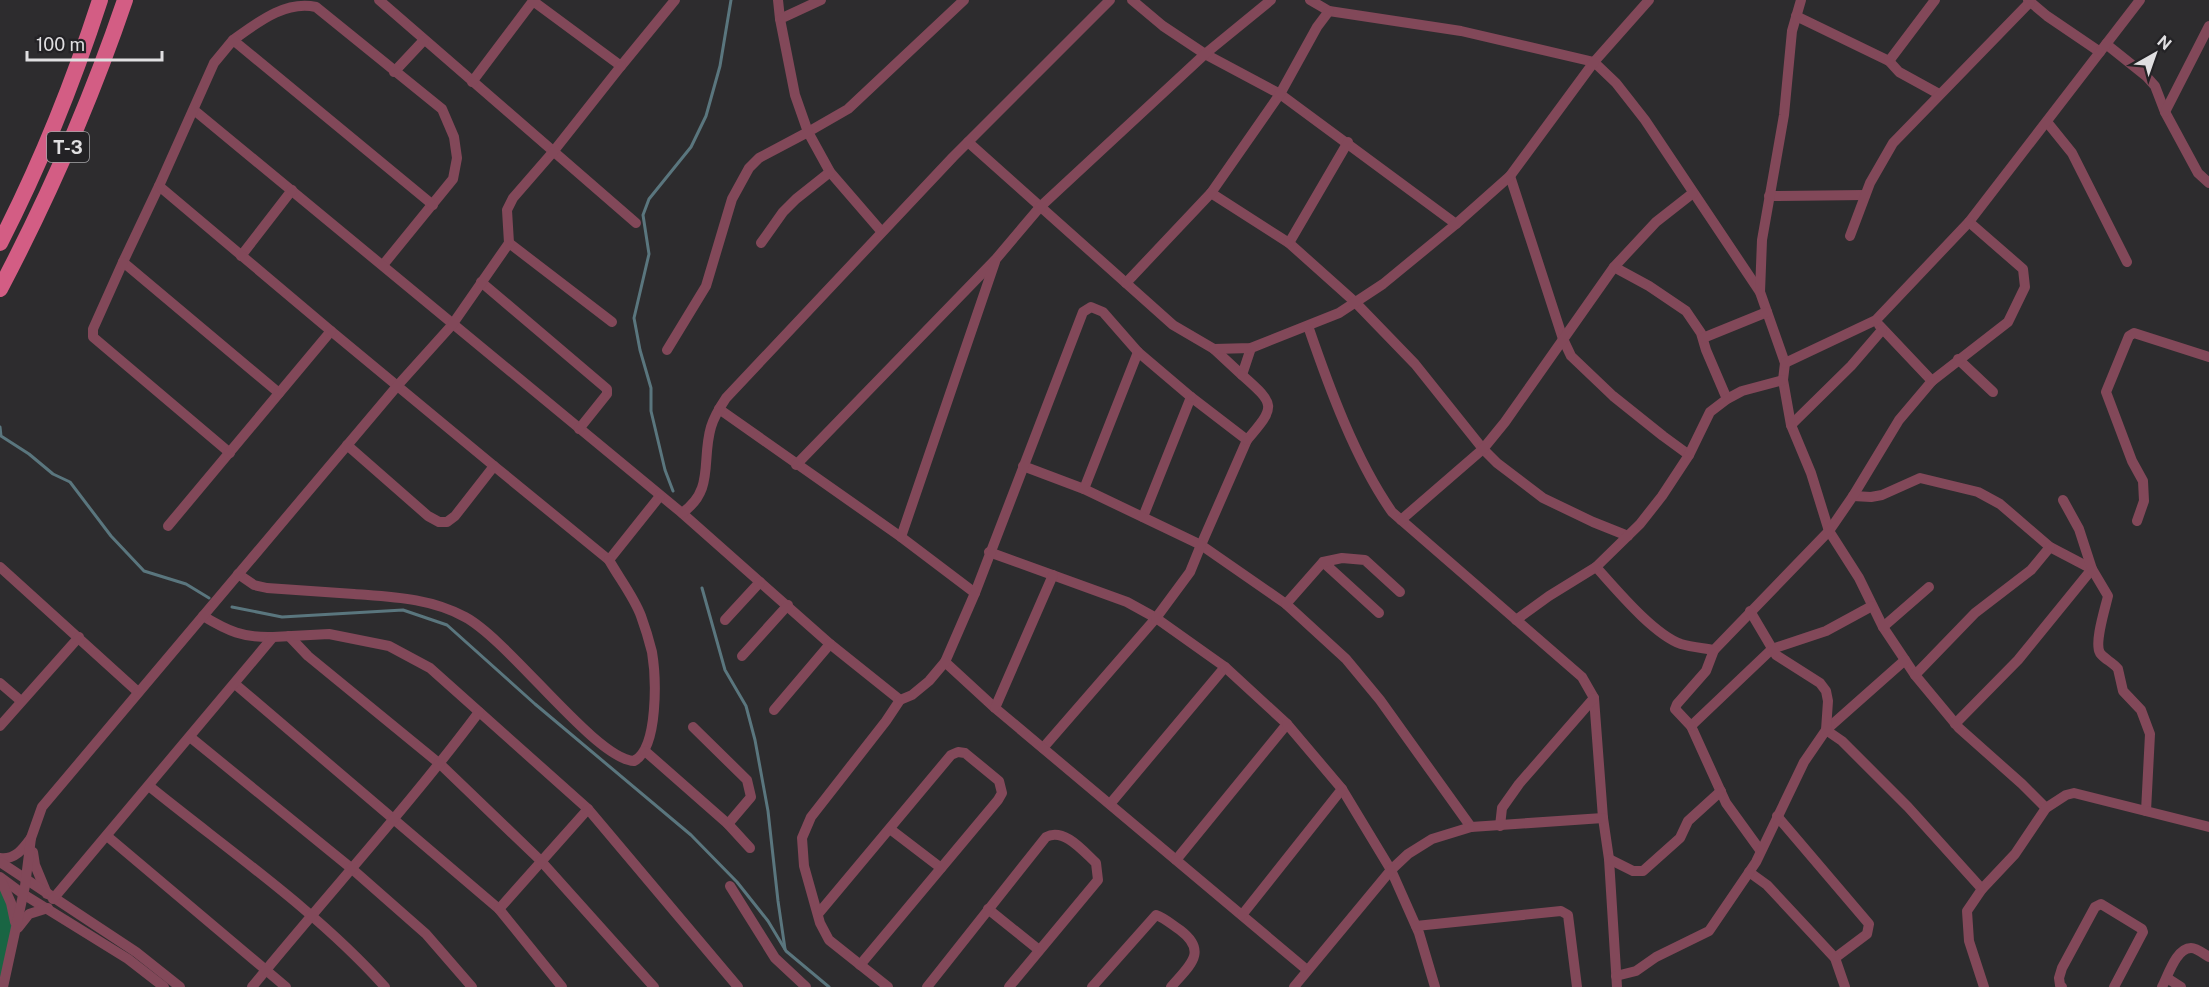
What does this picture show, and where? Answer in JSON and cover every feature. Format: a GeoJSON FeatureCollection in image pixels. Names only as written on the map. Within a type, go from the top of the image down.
{"type":"FeatureCollection","features":[{"type":"Feature","properties":{"kind":"main road","name":"T-3"},"geometry":{"type":"LineString","coordinates":[[0,243],[4,224],[79,62],[100,0]]}},
{"type":"Feature","properties":{"kind":"main road","name":"T-3"},"geometry":{"type":"LineString","coordinates":[[0,289],[43,207],[102,69],[125,0]]}},
{"type":"Feature","properties":{"kind":"street"},"geometry":{"type":"LineString","coordinates":[[379,0],[636,223]]}},
{"type":"Feature","properties":{"kind":"street"},"geometry":{"type":"LineString","coordinates":[[472,82],[533,0],[621,66]]}},
{"type":"Feature","properties":{"kind":"street"},"geometry":{"type":"LineString","coordinates":[[3,987],[26,881],[32,838],[42,807],[398,385],[452,325],[509,243],[507,210],[513,198],[553,152],[675,0]]}},
{"type":"Feature","properties":{"kind":"street"},"geometry":{"type":"LineString","coordinates":[[778,0],[795,95],[808,132],[830,172],[881,231]]}},
{"type":"Feature","properties":{"kind":"street"},"geometry":{"type":"LineString","coordinates":[[780,19],[821,0]]}},
{"type":"Feature","properties":{"kind":"street"},"geometry":{"type":"LineString","coordinates":[[667,350],[706,286],[732,199],[749,168],[759,158],[848,110],[964,0]]}},
{"type":"Feature","properties":{"kind":"street"},"geometry":{"type":"LineString","coordinates":[[682,513],[694,505],[702,490],[711,427],[726,398],[881,231],[1110,0]]}},
{"type":"Feature","properties":{"kind":"street"},"geometry":{"type":"LineString","coordinates":[[1132,0],[1163,26],[1205,54],[1280,94],[1456,224]]}},
{"type":"Feature","properties":{"kind":"street"},"geometry":{"type":"LineString","coordinates":[[796,465],[996,259],[1040,207],[1205,54],[1271,0]]}},
{"type":"Feature","properties":{"kind":"street"},"geometry":{"type":"LineString","coordinates":[[1310,0],[1329,11],[1461,30],[1594,62],[1616,83],[1645,120],[1760,292],[1785,363],[1784,380],[1791,425],[1811,473],[1829,531],[1859,578],[1883,627],[1915,675],[1955,724],[2046,808]]}},
{"type":"Feature","properties":{"kind":"street"},"geometry":{"type":"LineString","coordinates":[[1214,348],[1251,348],[1339,313],[1383,284],[1510,176],[1594,62],[1649,0]]}},
{"type":"Feature","properties":{"kind":"street"},"geometry":{"type":"LineString","coordinates":[[1760,292],[1762,240],[1784,115],[1792,31],[1801,0]]}},
{"type":"Feature","properties":{"kind":"street"},"geometry":{"type":"LineString","coordinates":[[1889,61],[1935,0]]}},
{"type":"Feature","properties":{"kind":"street"},"geometry":{"type":"LineString","coordinates":[[1791,425],[1851,366],[1879,325],[1969,222],[2140,0]]}},
{"type":"Feature","properties":{"kind":"street"},"geometry":{"type":"LineString","coordinates":[[1850,236],[1870,183],[1893,143],[1939,94],[2033,2],[2146,76],[2155,86],[2165,112],[2198,173],[2209,183]]}},
{"type":"Feature","properties":{"kind":"street"},"geometry":{"type":"LineString","coordinates":[[230,453],[93,338],[93,329],[214,63],[233,40],[265,16],[296,6],[316,7],[442,109],[454,137],[457,158],[453,179],[383,265]]}},
{"type":"Feature","properties":{"kind":"street"},"geometry":{"type":"LineString","coordinates":[[1126,283],[1211,193],[1280,94],[1317,27],[1329,11]]}},
{"type":"Feature","properties":{"kind":"street"},"geometry":{"type":"LineString","coordinates":[[1796,16],[1889,61],[1899,72],[1939,94]]}},
{"type":"Feature","properties":{"kind":"street"},"geometry":{"type":"LineString","coordinates":[[2165,112],[2209,26]]}},
{"type":"Feature","properties":{"kind":"street"},"geometry":{"type":"LineString","coordinates":[[233,40],[433,205]]}},
{"type":"Feature","properties":{"kind":"street"},"geometry":{"type":"LineString","coordinates":[[394,72],[424,40]]}},
{"type":"Feature","properties":{"kind":"street"},"geometry":{"type":"LineString","coordinates":[[194,110],[682,513],[830,644],[900,700]]}},
{"type":"Feature","properties":{"kind":"street"},"geometry":{"type":"LineString","coordinates":[[2047,122],[2072,153],[2127,262]]}},
{"type":"Feature","properties":{"kind":"street"},"geometry":{"type":"LineString","coordinates":[[968,142],[1173,325],[1214,348],[1263,394],[1268,404],[1268,416],[1247,440],[1190,572],[1156,618],[1043,748]]}},
{"type":"Feature","properties":{"kind":"street"},"geometry":{"type":"LineString","coordinates":[[1289,243],[1347,142]]}},
{"type":"Feature","properties":{"kind":"street"},"geometry":{"type":"LineString","coordinates":[[761,243],[783,212],[830,172]]}},
{"type":"Feature","properties":{"kind":"street"},"geometry":{"type":"LineString","coordinates":[[1510,176],[1563,339],[1571,356],[1613,396],[1689,455]]}},
{"type":"Feature","properties":{"kind":"street"},"geometry":{"type":"LineString","coordinates":[[159,186],[609,560],[640,613],[652,652],[655,709],[651,734],[645,751],[638,759],[628,760],[606,748],[568,713],[510,653],[481,628],[455,612],[403,598],[267,588],[254,585],[238,574]]}},
{"type":"Feature","properties":{"kind":"street"},"geometry":{"type":"LineString","coordinates":[[241,256],[292,190]]}},
{"type":"Feature","properties":{"kind":"street"},"geometry":{"type":"LineString","coordinates":[[1211,193],[1289,243],[1355,302],[1415,364],[1483,450],[1497,463],[1543,498],[1628,536]]}},
{"type":"Feature","properties":{"kind":"street"},"geometry":{"type":"LineString","coordinates":[[1401,520],[1483,450],[1614,267],[1656,222],[1693,193]]}},
{"type":"Feature","properties":{"kind":"street"},"geometry":{"type":"LineString","coordinates":[[1770,196],[1865,195]]}},
{"type":"Feature","properties":{"kind":"street"},"geometry":{"type":"LineString","coordinates":[[1760,850],[1726,803],[1691,726],[1676,711],[1676,706],[1706,671],[1714,650],[1829,531],[1899,420],[1932,381],[2008,322],[2025,287],[2023,269],[1969,222]]}},
{"type":"Feature","properties":{"kind":"street"},"geometry":{"type":"LineString","coordinates":[[509,243],[612,322]]}},
{"type":"Feature","properties":{"kind":"street"},"geometry":{"type":"LineString","coordinates":[[901,537],[996,259]]}},
{"type":"Feature","properties":{"kind":"street"},"geometry":{"type":"LineString","coordinates":[[123,262],[279,393]]}},
{"type":"Feature","properties":{"kind":"street"},"geometry":{"type":"LineString","coordinates":[[1614,267],[1649,286],[1686,311],[1703,338],[1727,399]]}},
{"type":"Feature","properties":{"kind":"street"},"geometry":{"type":"LineString","coordinates":[[481,282],[607,389],[607,394],[579,429]]}},
{"type":"Feature","properties":{"kind":"street"},"geometry":{"type":"LineString","coordinates":[[888,987],[829,940],[820,923],[804,866],[802,838],[811,817],[900,700],[912,695],[929,681],[945,662],[975,593],[1083,312],[1091,308],[1103,312],[1138,352],[1247,440]]}},
{"type":"Feature","properties":{"kind":"street"},"geometry":{"type":"LineString","coordinates":[[1703,338],[1767,312]]}},
{"type":"Feature","properties":{"kind":"street"},"geometry":{"type":"LineString","coordinates":[[1785,363],[1879,325]]}},
{"type":"Feature","properties":{"kind":"street"},"geometry":{"type":"LineString","coordinates":[[1879,325],[1932,381]]}},
{"type":"Feature","properties":{"kind":"street"},"geometry":{"type":"LineString","coordinates":[[1308,326],[1333,396],[1378,491],[1392,512],[1582,677],[1594,698],[1609,859],[1616,982],[1636,972],[1656,957],[1709,931],[1749,872],[1804,762],[1826,730],[1905,660]]}},
{"type":"Feature","properties":{"kind":"street"},"geometry":{"type":"LineString","coordinates":[[168,526],[331,331]]}},
{"type":"Feature","properties":{"kind":"street"},"geometry":{"type":"LineString","coordinates":[[2137,521],[2144,501],[2143,481],[2132,461],[2110,408],[2106,392],[2129,336],[2134,333],[2209,357]]}},
{"type":"Feature","properties":{"kind":"street"},"geometry":{"type":"LineString","coordinates":[[1242,375],[1251,348]]}},
{"type":"Feature","properties":{"kind":"street"},"geometry":{"type":"LineString","coordinates":[[1084,489],[1138,352]]}},
{"type":"Feature","properties":{"kind":"street"},"geometry":{"type":"LineString","coordinates":[[1958,359],[1993,392]]}},
{"type":"Feature","properties":{"kind":"street"},"geometry":{"type":"LineString","coordinates":[[1516,620],[1596,567],[1640,524],[1689,455],[1710,412],[1742,390],[1784,380]]}},
{"type":"Feature","properties":{"kind":"street"},"geometry":{"type":"LineString","coordinates":[[1143,517],[1191,397]]}},
{"type":"Feature","properties":{"kind":"street"},"geometry":{"type":"LineString","coordinates":[[719,409],[901,537],[975,593]]}},
{"type":"Feature","properties":{"kind":"street"},"geometry":{"type":"LineString","coordinates":[[347,446],[428,516],[439,522],[447,522],[455,516],[494,466]]}},
{"type":"Feature","properties":{"kind":"street"},"geometry":{"type":"LineString","coordinates":[[1023,466],[1084,489],[1201,546],[1286,604],[1346,659],[1373,692],[1471,827]]}},
{"type":"Feature","properties":{"kind":"street"},"geometry":{"type":"LineString","coordinates":[[1853,496],[1882,495],[1914,480],[1926,478],[1989,497],[2050,547],[2092,569]]}},
{"type":"Feature","properties":{"kind":"street"},"geometry":{"type":"LineString","coordinates":[[609,560],[660,496]]}},
{"type":"Feature","properties":{"kind":"street"},"geometry":{"type":"LineString","coordinates":[[2063,500],[2079,529],[2092,569],[2108,596],[2098,649],[2102,656],[2118,669],[2123,691],[2141,710],[2150,734],[2146,811]]}},
{"type":"Feature","properties":{"kind":"street"},"geometry":{"type":"LineString","coordinates":[[1915,675],[1975,613],[2031,570],[2050,547]]}},
{"type":"Feature","properties":{"kind":"street"},"geometry":{"type":"LineString","coordinates":[[989,552],[1127,602],[1156,618],[1225,667],[1287,724],[1342,789],[1391,870],[1416,926],[1435,987]]}},
{"type":"Feature","properties":{"kind":"street"},"geometry":{"type":"LineString","coordinates":[[1286,604],[1323,562],[1342,558],[1365,560],[1400,592]]}},
{"type":"Feature","properties":{"kind":"street"},"geometry":{"type":"LineString","coordinates":[[1323,562],[1379,613]]}},
{"type":"Feature","properties":{"kind":"street"},"geometry":{"type":"LineString","coordinates":[[0,567],[138,692]]}},
{"type":"Feature","properties":{"kind":"street"},"geometry":{"type":"LineString","coordinates":[[1596,567],[1631,605],[1661,632],[1680,644],[1714,650]]}},
{"type":"Feature","properties":{"kind":"street"},"geometry":{"type":"LineString","coordinates":[[1955,724],[2018,660],[2092,569]]}},
{"type":"Feature","properties":{"kind":"street"},"geometry":{"type":"LineString","coordinates":[[995,708],[1053,575]]}},
{"type":"Feature","properties":{"kind":"street"},"geometry":{"type":"LineString","coordinates":[[724,620],[760,582]]}},
{"type":"Feature","properties":{"kind":"street"},"geometry":{"type":"LineString","coordinates":[[1883,627],[1929,587]]}},
{"type":"Feature","properties":{"kind":"street"},"geometry":{"type":"LineString","coordinates":[[742,656],[788,605]]}},
{"type":"Feature","properties":{"kind":"street"},"geometry":{"type":"LineString","coordinates":[[1691,726],[1772,649],[1826,631],[1872,606]]}},
{"type":"Feature","properties":{"kind":"street"},"geometry":{"type":"LineString","coordinates":[[1750,611],[1776,655],[1820,683],[1826,691],[1828,701],[1826,730]]}},
{"type":"Feature","properties":{"kind":"street"},"geometry":{"type":"LineString","coordinates":[[203,615],[223,627],[251,638],[329,634],[389,646],[430,668],[588,809],[738,987]]}},
{"type":"Feature","properties":{"kind":"street"},"geometry":{"type":"LineString","coordinates":[[289,636],[308,656],[440,764],[541,861],[654,987]]}},
{"type":"Feature","properties":{"kind":"street"},"geometry":{"type":"LineString","coordinates":[[0,726],[79,637]]}},
{"type":"Feature","properties":{"kind":"street"},"geometry":{"type":"LineString","coordinates":[[16,931],[29,914],[50,900],[107,836],[273,638]]}},
{"type":"Feature","properties":{"kind":"street"},"geometry":{"type":"LineString","coordinates":[[774,710],[830,644]]}},
{"type":"Feature","properties":{"kind":"street"},"geometry":{"type":"LineString","coordinates":[[945,662],[995,708],[1307,970]]}},
{"type":"Feature","properties":{"kind":"street"},"geometry":{"type":"LineString","coordinates":[[1110,804],[1225,667]]}},
{"type":"Feature","properties":{"kind":"street"},"geometry":{"type":"LineString","coordinates":[[0,683],[21,701]]}},
{"type":"Feature","properties":{"kind":"street"},"geometry":{"type":"LineString","coordinates":[[235,684],[499,909],[562,987]]}},
{"type":"Feature","properties":{"kind":"street"},"geometry":{"type":"LineString","coordinates":[[1500,826],[1502,808],[1519,784],[1594,698]]}},
{"type":"Feature","properties":{"kind":"street"},"geometry":{"type":"LineString","coordinates":[[252,987],[310,915],[440,764],[479,712]]}},
{"type":"Feature","properties":{"kind":"street"},"geometry":{"type":"LineString","coordinates":[[1176,860],[1287,724]]}},
{"type":"Feature","properties":{"kind":"street"},"geometry":{"type":"LineString","coordinates":[[693,727],[747,780],[750,786],[751,797],[728,824]]}},
{"type":"Feature","properties":{"kind":"street"},"geometry":{"type":"LineString","coordinates":[[1826,730],[1842,741],[1908,807],[1982,890]]}},
{"type":"Feature","properties":{"kind":"street"},"geometry":{"type":"LineString","coordinates":[[190,737],[351,868],[426,934],[472,987]]}},
{"type":"Feature","properties":{"kind":"street"},"geometry":{"type":"LineString","coordinates":[[645,751],[728,824],[750,848]]}},
{"type":"Feature","properties":{"kind":"street"},"geometry":{"type":"LineString","coordinates":[[818,914],[951,755],[958,752],[965,753],[999,781],[1002,792],[990,811],[860,965]]}},
{"type":"Feature","properties":{"kind":"street"},"geometry":{"type":"LineString","coordinates":[[149,786],[310,915],[368,968],[385,987]]}},
{"type":"Feature","properties":{"kind":"street"},"geometry":{"type":"LineString","coordinates":[[1242,915],[1342,789]]}},
{"type":"Feature","properties":{"kind":"street"},"geometry":{"type":"LineString","coordinates":[[1609,859],[1633,871],[1643,871],[1680,838],[1688,821],[1721,790]]}},
{"type":"Feature","properties":{"kind":"street"},"geometry":{"type":"LineString","coordinates":[[1984,987],[1969,941],[1968,911],[1982,890],[2015,854],[2046,808],[2066,795],[2074,793],[2209,827]]}},
{"type":"Feature","properties":{"kind":"street"},"geometry":{"type":"LineString","coordinates":[[499,909],[588,809]]}},
{"type":"Feature","properties":{"kind":"street"},"geometry":{"type":"LineString","coordinates":[[1777,816],[1869,924],[1867,934],[1835,958]]}},
{"type":"Feature","properties":{"kind":"street"},"geometry":{"type":"LineString","coordinates":[[1294,987],[1391,870],[1408,854],[1432,839],[1471,827],[1604,818]]}},
{"type":"Feature","properties":{"kind":"street"},"geometry":{"type":"LineString","coordinates":[[890,829],[941,868]]}},
{"type":"Feature","properties":{"kind":"street"},"geometry":{"type":"LineString","coordinates":[[927,987],[1046,837],[1052,834],[1069,839],[1096,863],[1098,880],[1009,987]]}},
{"type":"Feature","properties":{"kind":"street"},"geometry":{"type":"LineString","coordinates":[[107,836],[286,987]]}},
{"type":"Feature","properties":{"kind":"street"},"geometry":{"type":"LineString","coordinates":[[0,860],[15,856],[32,838]]}},
{"type":"Feature","properties":{"kind":"street"},"geometry":{"type":"LineString","coordinates":[[32,838],[35,865],[50,900]]}},
{"type":"Feature","properties":{"kind":"street"},"geometry":{"type":"LineString","coordinates":[[0,860],[164,987]]}},
{"type":"Feature","properties":{"kind":"street"},"geometry":{"type":"LineString","coordinates":[[1749,872],[1767,885],[1835,958],[1845,987]]}},
{"type":"Feature","properties":{"kind":"street"},"geometry":{"type":"LineString","coordinates":[[0,877],[23,894],[50,900]]}},
{"type":"Feature","properties":{"kind":"street"},"geometry":{"type":"LineString","coordinates":[[0,877],[11,903],[16,931]]}},
{"type":"Feature","properties":{"kind":"street"},"geometry":{"type":"LineString","coordinates":[[730,886],[775,958],[806,987]]}},
{"type":"Feature","properties":{"kind":"street"},"geometry":{"type":"LineString","coordinates":[[2062,987],[2059,978],[2062,968],[2095,907],[2101,904],[2142,929],[2143,932],[2114,987]]}},
{"type":"Feature","properties":{"kind":"street"},"geometry":{"type":"LineString","coordinates":[[988,909],[1039,950]]}},
{"type":"Feature","properties":{"kind":"street"},"geometry":{"type":"LineString","coordinates":[[1416,926],[1561,911],[1568,915],[1577,987]]}},
{"type":"Feature","properties":{"kind":"street"},"geometry":{"type":"LineString","coordinates":[[66,913],[136,952],[180,987]]}},
{"type":"Feature","properties":{"kind":"street"},"geometry":{"type":"LineString","coordinates":[[1092,987],[1156,915],[1190,937],[1196,954],[1193,961],[1171,987]]}},
{"type":"Feature","properties":{"kind":"street"},"geometry":{"type":"LineString","coordinates":[[2181,987],[2165,982],[2182,951],[2189,948],[2196,949],[2209,957]]}},
{"type":"Feature","properties":{"kind":"green space"},"geometry":{"type":"Polygon","coordinates":[[[0,878],[14,915],[0,987],[0,878]]]}},
{"type":"Feature","properties":{"kind":"waterway"},"geometry":{"type":"LineString","coordinates":[[673,491],[665,470],[651,411],[651,388],[634,318],[649,254],[643,215],[649,199],[691,147],[706,116],[720,66],[731,0]]}},
{"type":"Feature","properties":{"kind":"waterway"},"geometry":{"type":"LineString","coordinates":[[0,427],[1,436],[29,454],[53,474],[70,482],[111,536],[144,571],[186,584],[209,598]]}},
{"type":"Feature","properties":{"kind":"waterway"},"geometry":{"type":"LineString","coordinates":[[702,588],[725,670],[746,706],[755,740],[768,811],[785,949]]}},
{"type":"Feature","properties":{"kind":"waterway"},"geometry":{"type":"LineString","coordinates":[[232,607],[282,617],[403,610],[447,625],[535,704],[691,835],[737,882],[768,921],[786,951],[829,987]]}}]}
